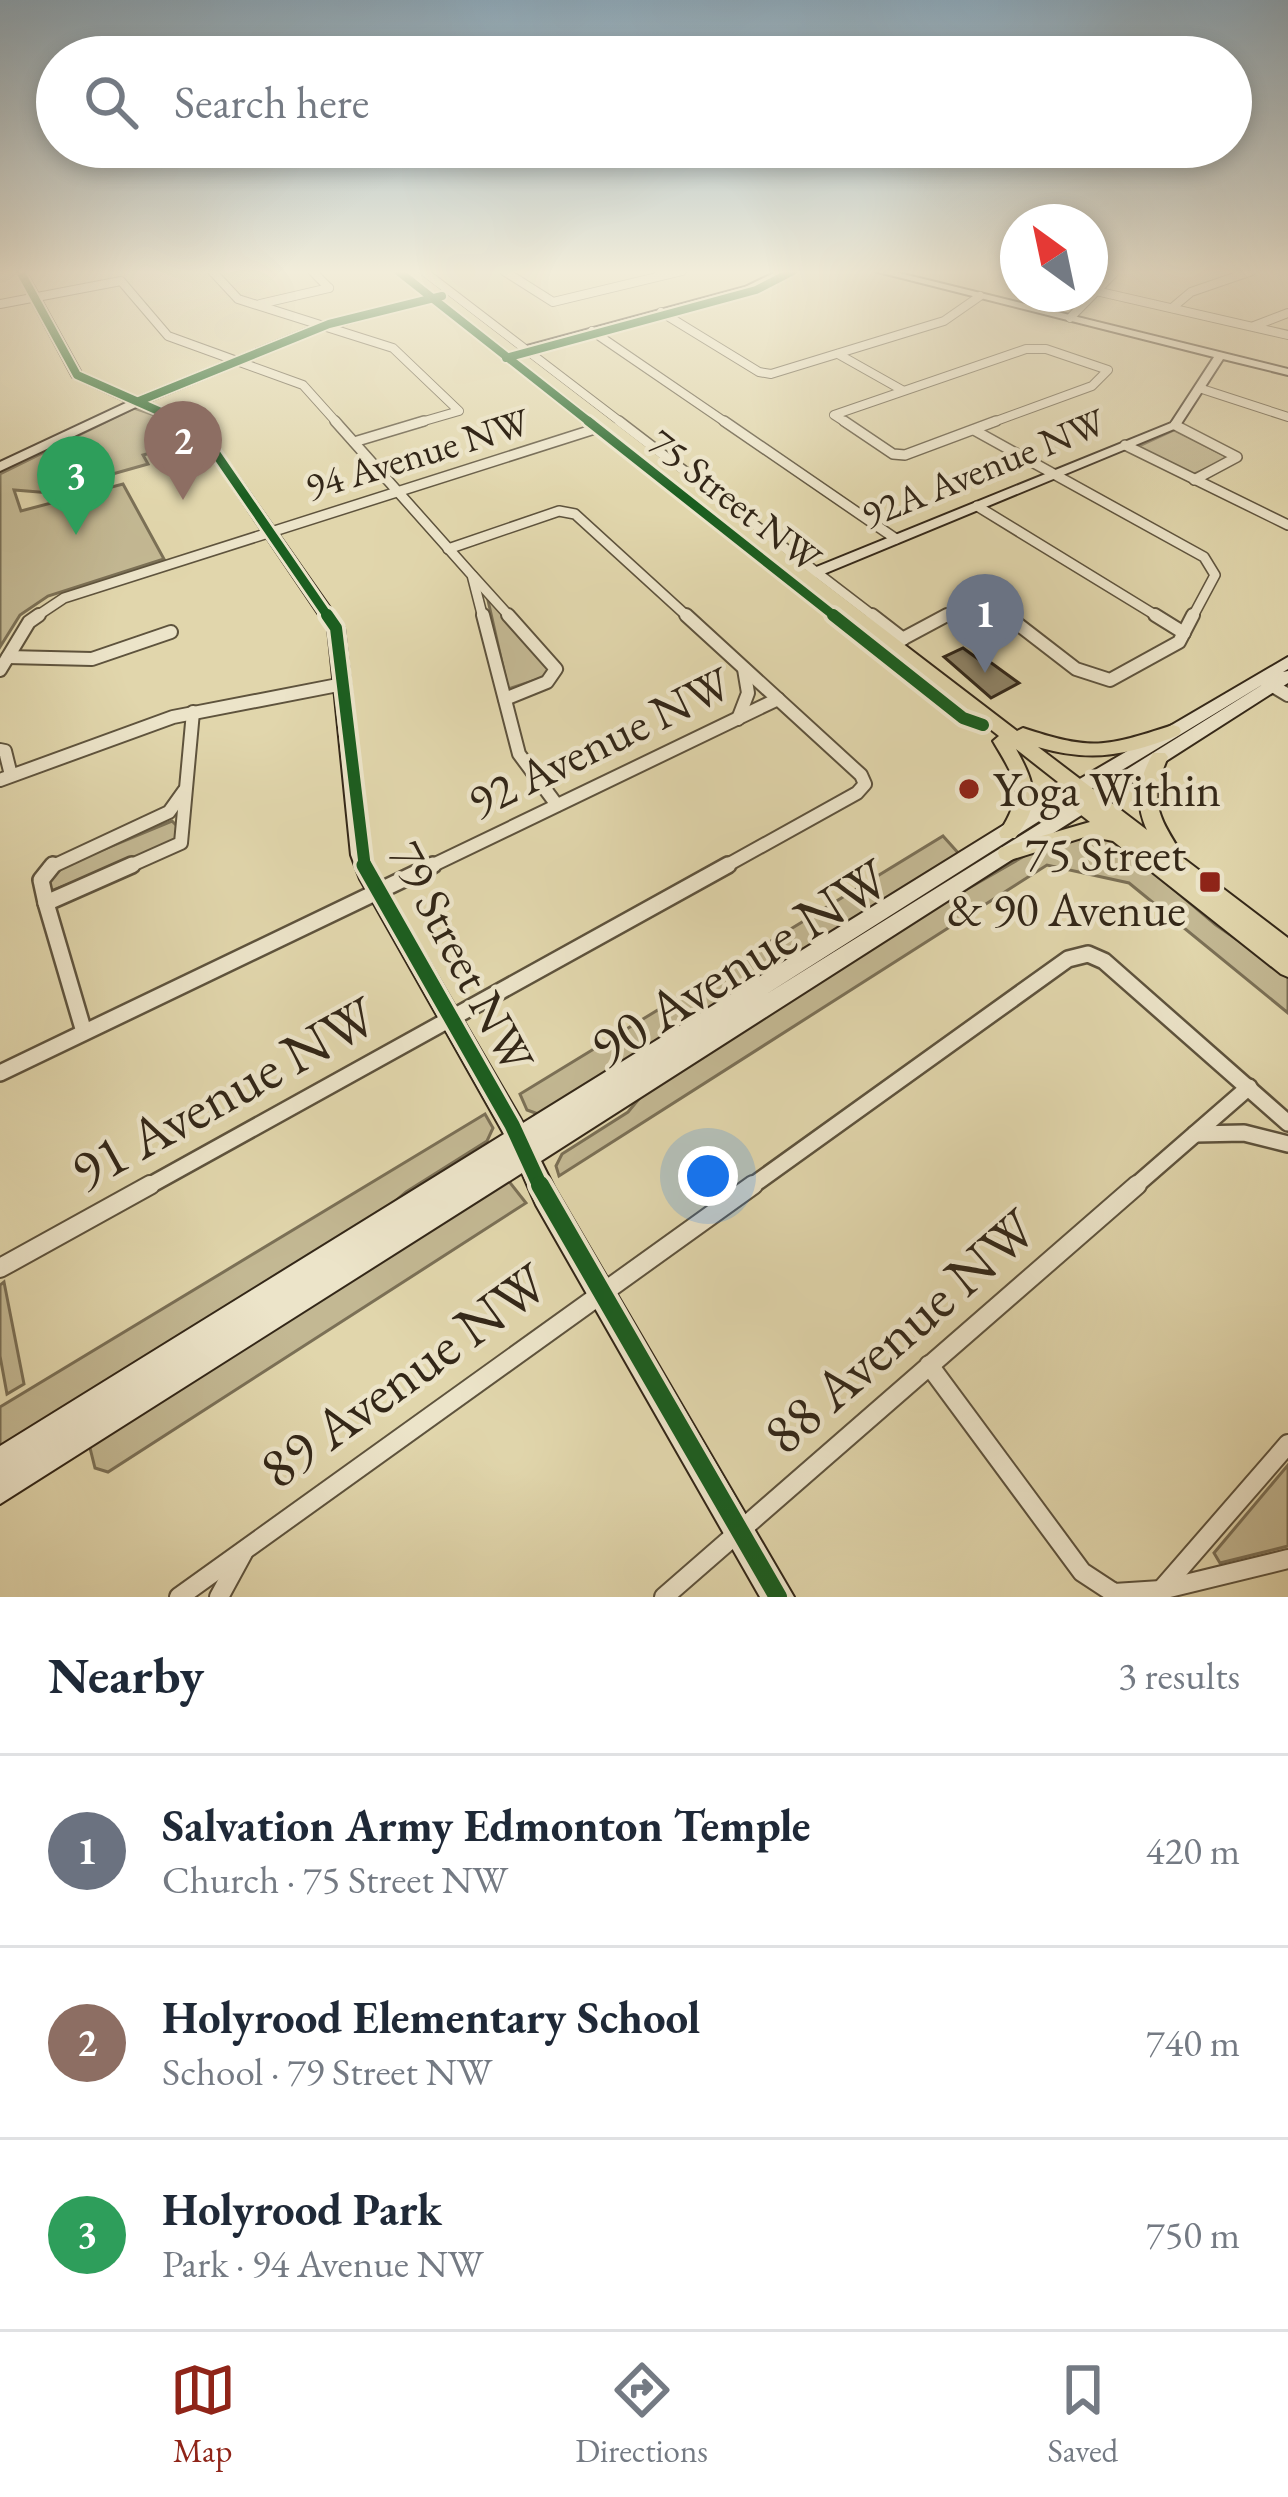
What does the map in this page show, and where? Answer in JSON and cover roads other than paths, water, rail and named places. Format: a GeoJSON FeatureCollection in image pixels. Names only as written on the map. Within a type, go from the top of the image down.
{"type":"FeatureCollection","features":[{"type":"Feature","properties":{"kind":"main road","name":"75 Street NW"},"geometry":{"type":"LineString","coordinates":[[511,346],[602,427],[810,574],[897,642],[1130,844],[1288,968]]}},
{"type":"Feature","properties":{"kind":"main road","name":"75 Street NW"},"geometry":{"type":"LineString","coordinates":[[987,722],[1002,741],[1288,950]]}},
{"type":"Feature","properties":{"kind":"main road"},"geometry":{"type":"LineString","coordinates":[[987,722],[1056,748],[1092,754],[1124,750],[1173,731]]}},
{"type":"Feature","properties":{"kind":"main road"},"geometry":{"type":"LineString","coordinates":[[1002,741],[1027,791],[1023,817],[1008,843]]}},
{"type":"Feature","properties":{"kind":"main road"},"geometry":{"type":"LineString","coordinates":[[1159,757],[1146,782],[1150,820],[1166,846],[1203,884]]}},
{"type":"Feature","properties":{"kind":"main road"},"geometry":{"type":"LineString","coordinates":[[1008,843],[1088,829],[1130,844]]}},
{"type":"Feature","properties":{"kind":"street","name":"79 Street NW"},"geometry":{"type":"LineString","coordinates":[[61,346],[77,375],[199,429],[336,628],[360,855],[778,1597]]}},
{"type":"Feature","properties":{"kind":"street"},"geometry":{"type":"LineString","coordinates":[[194,346],[303,385],[556,669],[547,682],[505,699]]}},
{"type":"Feature","properties":{"kind":"street"},"geometry":{"type":"LineString","coordinates":[[0,467],[140,401],[276,346]]}},
{"type":"Feature","properties":{"kind":"street"},"geometry":{"type":"LineString","coordinates":[[354,442],[460,411],[385,346]]}},
{"type":"Feature","properties":{"kind":"street","name":"75 Street NW"},"geometry":{"type":"LineString","coordinates":[[498,346],[963,718],[987,722]]}},
{"type":"Feature","properties":{"kind":"street","name":"75 Street NW"},"geometry":{"type":"LineString","coordinates":[[513,346],[810,574]]}},
{"type":"Feature","properties":{"kind":"street"},"geometry":{"type":"LineString","coordinates":[[518,350],[535,346]]}},
{"type":"Feature","properties":{"kind":"street"},"geometry":{"type":"LineString","coordinates":[[613,346],[896,539]]}},
{"type":"Feature","properties":{"kind":"street"},"geometry":{"type":"LineString","coordinates":[[719,346],[768,374],[865,346]]}},
{"type":"Feature","properties":{"kind":"street"},"geometry":{"type":"LineString","coordinates":[[1185,346],[1288,372]]}},
{"type":"Feature","properties":{"kind":"street"},"geometry":{"type":"LineString","coordinates":[[1035,347],[1108,368],[1092,386],[974,430],[905,455],[893,454],[833,416],[1035,347]]}},
{"type":"Feature","properties":{"kind":"street"},"geometry":{"type":"LineString","coordinates":[[838,354],[902,390]]}},
{"type":"Feature","properties":{"kind":"street","name":"92A Avenue NW"},"geometry":{"type":"LineString","coordinates":[[810,574],[1175,425],[1221,354]]}},
{"type":"Feature","properties":{"kind":"street"},"geometry":{"type":"LineString","coordinates":[[1199,388],[1288,417]]}},
{"type":"Feature","properties":{"kind":"street"},"geometry":{"type":"LineString","coordinates":[[1175,425],[1237,457],[1194,480]]}},
{"type":"Feature","properties":{"kind":"street","name":"94 Avenue NW"},"geometry":{"type":"LineString","coordinates":[[8,656],[40,610],[64,598],[602,427]]}},
{"type":"Feature","properties":{"kind":"street"},"geometry":{"type":"LineString","coordinates":[[897,642],[974,606],[986,608],[1100,680],[1116,677],[1179,642],[1215,575],[1204,557],[974,430]]}},
{"type":"Feature","properties":{"kind":"street"},"geometry":{"type":"LineString","coordinates":[[1125,445],[1288,525]]}},
{"type":"Feature","properties":{"kind":"street"},"geometry":{"type":"LineString","coordinates":[[976,506],[1184,633]]}},
{"type":"Feature","properties":{"kind":"street"},"geometry":{"type":"LineString","coordinates":[[448,549],[569,511],[778,700]]}},
{"type":"Feature","properties":{"kind":"street"},"geometry":{"type":"LineString","coordinates":[[472,575],[519,754],[557,805]]}},
{"type":"Feature","properties":{"kind":"street"},"geometry":{"type":"LineString","coordinates":[[0,670],[8,656],[92,658],[171,632]]}},
{"type":"Feature","properties":{"kind":"street","name":"90 Avenue NW"},"geometry":{"type":"LineString","coordinates":[[1080,797],[1159,757],[1277,684],[1288,662]]}},
{"type":"Feature","properties":{"kind":"street"},"geometry":{"type":"LineString","coordinates":[[738,718],[748,693],[744,668]]}},
{"type":"Feature","properties":{"kind":"street"},"geometry":{"type":"LineString","coordinates":[[0,750],[5,751],[6,778],[193,712],[344,684]]}},
{"type":"Feature","properties":{"kind":"street","name":"90 Avenue NW"},"geometry":{"type":"LineString","coordinates":[[0,1463],[522,1148],[1080,797],[1173,731],[1277,684]]}},
{"type":"Feature","properties":{"kind":"street","name":"92 Avenue NW"},"geometry":{"type":"LineString","coordinates":[[0,1073],[778,700]]}},
{"type":"Feature","properties":{"kind":"street","name":"91 Avenue NW"},"geometry":{"type":"LineString","coordinates":[[0,1268],[857,794],[865,784],[778,700]]}},
{"type":"Feature","properties":{"kind":"street"},"geometry":{"type":"LineString","coordinates":[[46,903],[181,843],[193,712]]}},
{"type":"Feature","properties":{"kind":"street"},"geometry":{"type":"LineString","coordinates":[[84,1032],[41,880],[50,866],[169,812],[187,787]]}},
{"type":"Feature","properties":{"kind":"street","name":"89 Avenue NW"},"geometry":{"type":"LineString","coordinates":[[179,1597],[1068,959],[1088,954],[1104,961],[1249,1088]]}},
{"type":"Feature","properties":{"kind":"street"},"geometry":{"type":"LineString","coordinates":[[1249,1088],[1288,1123]]}},
{"type":"Feature","properties":{"kind":"street","name":"88 Avenue NW"},"geometry":{"type":"LineString","coordinates":[[664,1597],[1249,1088]]}},
{"type":"Feature","properties":{"kind":"street"},"geometry":{"type":"LineString","coordinates":[[1194,1134],[1244,1133],[1285,1143]]}},
{"type":"Feature","properties":{"kind":"street","name":"90 Avenue NW"},"geometry":{"type":"LineString","coordinates":[[0,1489],[522,1148]]}},
{"type":"Feature","properties":{"kind":"street"},"geometry":{"type":"LineString","coordinates":[[929,1365],[1082,1572],[1114,1593],[1161,1590],[1288,1559]]}},
{"type":"Feature","properties":{"kind":"street"},"geometry":{"type":"LineString","coordinates":[[1161,1590],[1288,1444]]}},
{"type":"Feature","properties":{"kind":"street","name":"89 Avenue NW"},"geometry":{"type":"LineString","coordinates":[[219,1597],[247,1547]]}},
{"type":"Feature","properties":{"kind":"place","name":"Holyrood Elementary School"},"geometry":{"type":"Point","coordinates":[183,500]}},
{"type":"Feature","properties":{"kind":"place","name":"Holyrood Park"},"geometry":{"type":"Point","coordinates":[76,535]}},
{"type":"Feature","properties":{"kind":"place","name":"Salvation Army Edmonton Temple"},"geometry":{"type":"Point","coordinates":[985,673]}},
{"type":"Feature","properties":{"kind":"place","name":"Yoga Within"},"geometry":{"type":"Point","coordinates":[969,789]}},
{"type":"Feature","properties":{"kind":"place","name":"75 Street & 90 Avenue"},"geometry":{"type":"Point","coordinates":[1210,882]}}]}
